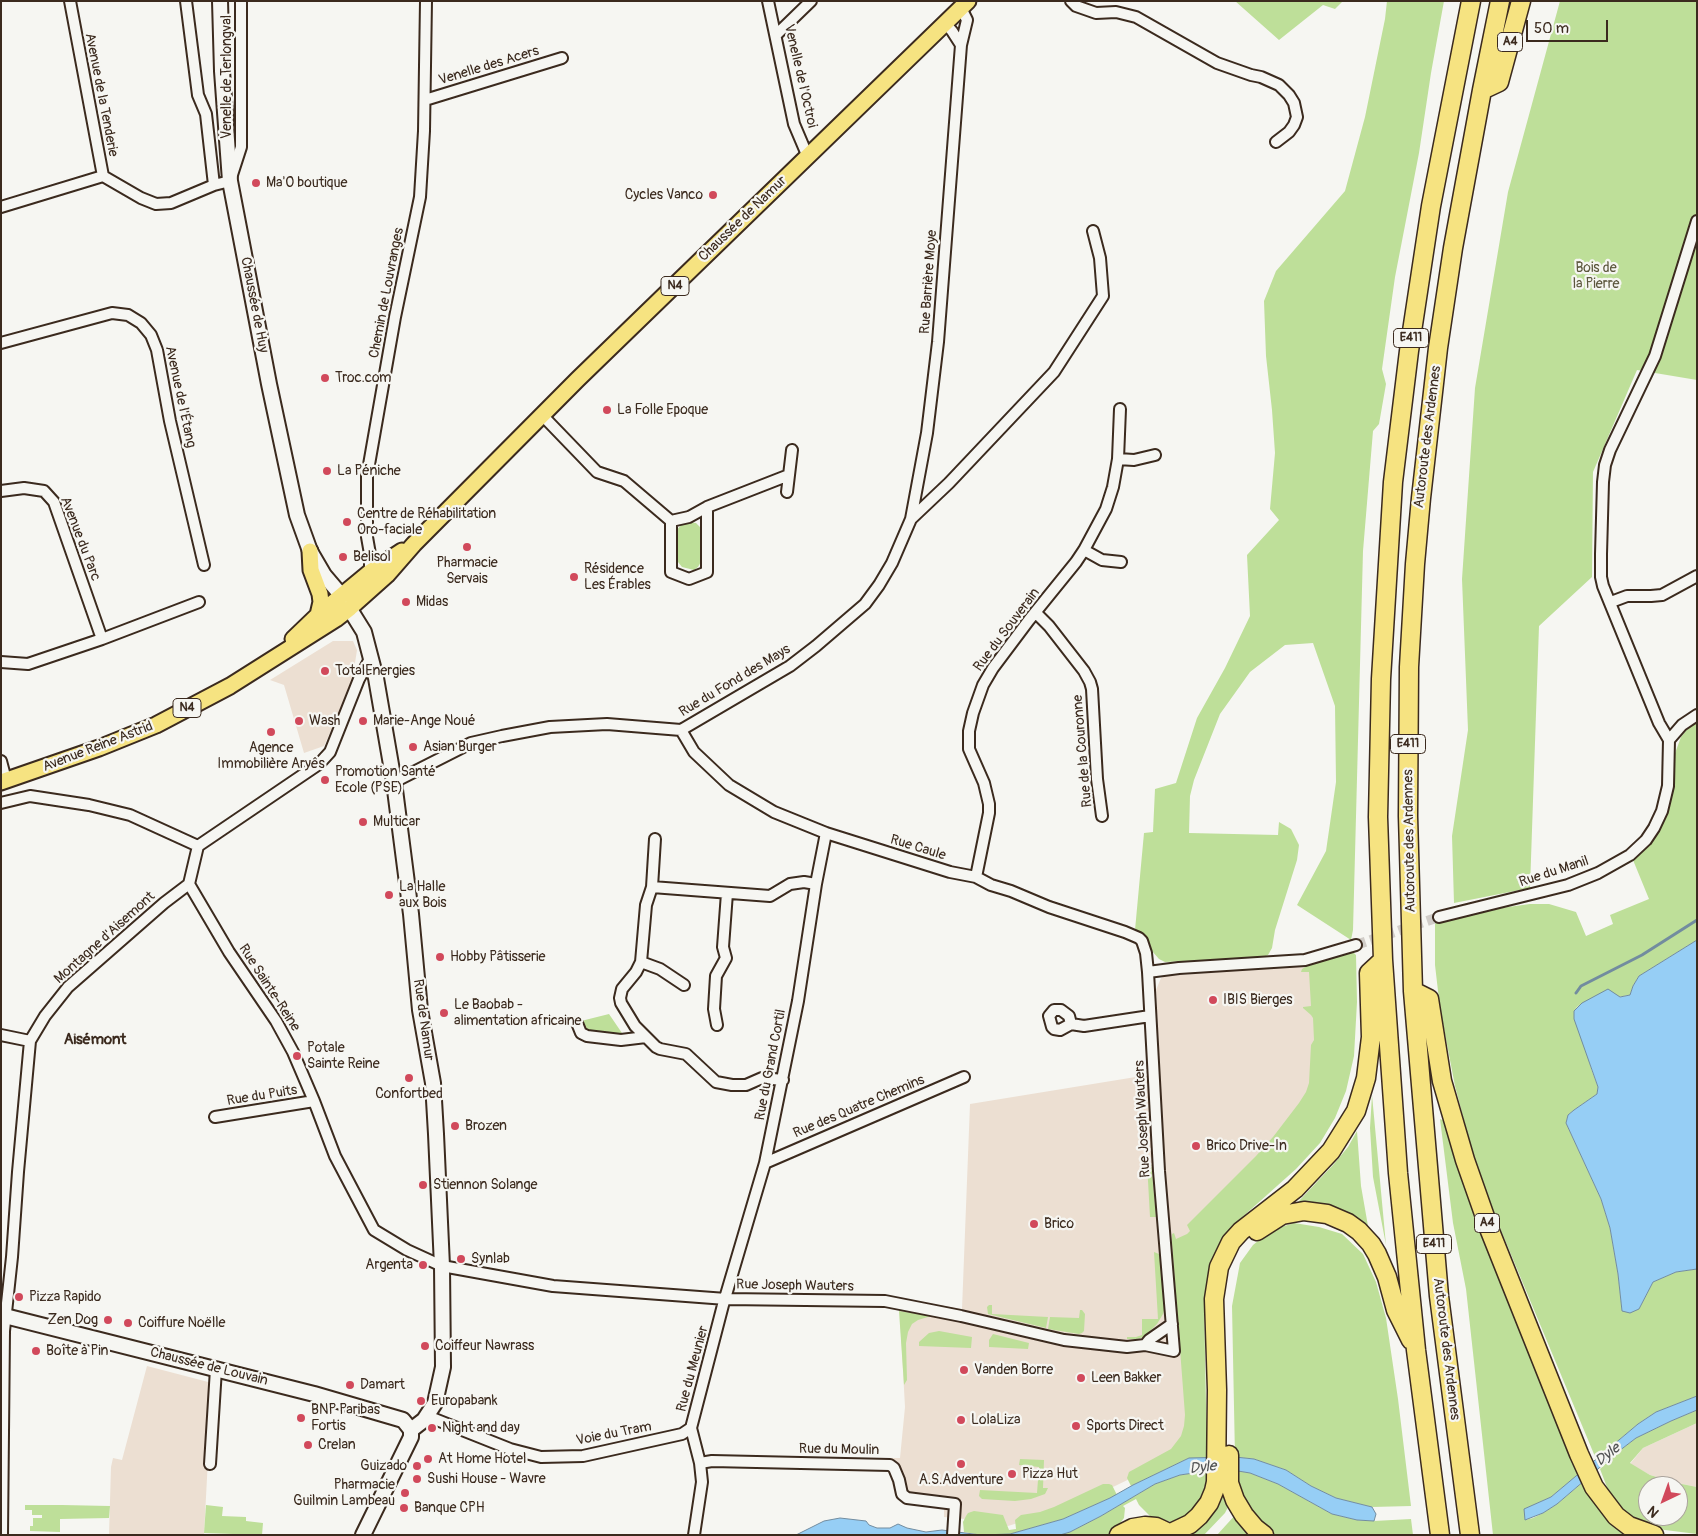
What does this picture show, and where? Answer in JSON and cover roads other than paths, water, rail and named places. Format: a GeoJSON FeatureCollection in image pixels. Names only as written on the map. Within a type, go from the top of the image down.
{"type":"FeatureCollection","features":[{"type":"Feature","properties":{"kind":"highway","name":"Autoroute des Ardennes"},"geometry":{"type":"LineString","coordinates":[[1440,1535],[1416,1350],[1398,1173],[1383,960],[1378,817],[1381,679],[1393,482],[1409,351],[1431,206],[1471,1]]}},
{"type":"Feature","properties":{"kind":"highway","name":"Autoroute des Ardennes"},"geometry":{"type":"LineString","coordinates":[[1470,1535],[1439,1296],[1413,991],[1408,806],[1409,667],[1415,564],[1438,348],[1453,248],[1500,1]]}},
{"type":"Feature","properties":{"kind":"highway","name":"A4"},"geometry":{"type":"LineString","coordinates":[[1482,90],[1499,82],[1521,1]]}},
{"type":"Feature","properties":{"kind":"highway"},"geometry":{"type":"LineString","coordinates":[[1223,1443],[1214,1299],[1219,1267],[1231,1242],[1295,1189],[1332,1151],[1356,1111],[1366,1078],[1371,1037],[1369,973],[1383,960]]}},
{"type":"Feature","properties":{"kind":"highway","name":"A4"},"geometry":{"type":"LineString","coordinates":[[1413,991],[1429,999],[1442,1081],[1465,1160],[1490,1231],[1594,1488],[1616,1516],[1629,1526],[1654,1535]]}},
{"type":"Feature","properties":{"kind":"highway"},"geometry":{"type":"LineString","coordinates":[[1264,1535],[1244,1515],[1223,1483],[1225,1306],[1228,1277],[1232,1264],[1248,1239],[1258,1230],[1282,1216],[1304,1210],[1327,1214],[1348,1223],[1359,1231],[1378,1254],[1387,1277],[1396,1310],[1416,1350]]}},
{"type":"Feature","properties":{"kind":"highway"},"geometry":{"type":"LineString","coordinates":[[1120,1535],[1133,1528],[1144,1526],[1156,1527],[1172,1534],[1200,1516],[1209,1503],[1214,1491],[1223,1483]]}},
{"type":"Feature","properties":{"kind":"main road","name":"Chaussée de Huy"},"geometry":{"type":"LineString","coordinates":[[220,1],[222,72],[230,181],[269,384],[297,516],[310,551],[324,575],[350,608]]}},
{"type":"Feature","properties":{"kind":"main road","name":"Chaussée de Namur"},"geometry":{"type":"LineString","coordinates":[[350,608],[387,575],[414,544],[542,415],[964,4]]}},
{"type":"Feature","properties":{"kind":"main road","name":"Chaussée de Namur"},"geometry":{"type":"LineString","coordinates":[[341,595],[370,572],[414,544]]}},
{"type":"Feature","properties":{"kind":"main road"},"geometry":{"type":"LineString","coordinates":[[310,551],[311,570],[322,602],[318,615]]}},
{"type":"Feature","properties":{"kind":"main road","name":"Avenue Reine Astrid"},"geometry":{"type":"LineString","coordinates":[[270,661],[341,595]]}},
{"type":"Feature","properties":{"kind":"main road","name":"Avenue Reine Astrid"},"geometry":{"type":"LineString","coordinates":[[4,781],[99,748],[156,725],[230,686],[336,619],[350,608]]}},
{"type":"Feature","properties":{"kind":"main road","name":"Rue de Namur"},"geometry":{"type":"LineString","coordinates":[[350,608],[364,632],[371,657],[394,782],[411,914],[420,1010],[432,1083],[436,1134],[442,1266],[443,1368],[435,1403],[427,1416],[411,1430]]}},
{"type":"Feature","properties":{"kind":"main road","name":"Chaussée de Louvain"},"geometry":{"type":"LineString","coordinates":[[3,1315],[314,1394],[403,1420],[411,1430]]}},
{"type":"Feature","properties":{"kind":"main road"},"geometry":{"type":"LineString","coordinates":[[363,1535],[411,1437],[411,1430]]}},
{"type":"Feature","properties":{"kind":"street","name":"Avenue de la Tenderie"},"geometry":{"type":"LineString","coordinates":[[70,1],[103,176],[141,198],[156,204],[171,203],[214,185],[230,181]]}},
{"type":"Feature","properties":{"kind":"street"},"geometry":{"type":"LineString","coordinates":[[186,1],[198,95],[206,114],[214,185]]}},
{"type":"Feature","properties":{"kind":"street","name":"Venelle de Terlongval"},"geometry":{"type":"LineString","coordinates":[[230,181],[241,147],[242,1]]}},
{"type":"Feature","properties":{"kind":"street","name":"Chemin de Louvranges"},"geometry":{"type":"LineString","coordinates":[[372,590],[367,537],[367,476],[395,317],[420,197],[424,139],[426,1]]}},
{"type":"Feature","properties":{"kind":"street","name":"Venelle de l'Octroi"},"geometry":{"type":"LineString","coordinates":[[768,1],[794,124],[808,157]]}},
{"type":"Feature","properties":{"kind":"street"},"geometry":{"type":"LineString","coordinates":[[776,35],[812,1]]}},
{"type":"Feature","properties":{"kind":"street"},"geometry":{"type":"LineString","coordinates":[[1071,1],[1076,6],[1096,13],[1116,12],[1136,17],[1217,63],[1261,77],[1278,86],[1294,103],[1297,117],[1289,132],[1276,142]]}},
{"type":"Feature","properties":{"kind":"street","name":"Rue Barrière Moye"},"geometry":{"type":"LineString","coordinates":[[911,518],[927,433],[938,342],[961,45],[967,20],[964,4]]}},
{"type":"Feature","properties":{"kind":"street"},"geometry":{"type":"LineString","coordinates":[[945,23],[961,45]]}},
{"type":"Feature","properties":{"kind":"street","name":"Venelle des Acers"},"geometry":{"type":"LineString","coordinates":[[425,100],[562,58]]}},
{"type":"Feature","properties":{"kind":"street"},"geometry":{"type":"LineString","coordinates":[[1,207],[103,176]]}},
{"type":"Feature","properties":{"kind":"street"},"geometry":{"type":"LineString","coordinates":[[1697,221],[1655,356],[1610,450],[1605,465],[1603,482],[1602,578],[1603,586],[1611,602],[1622,635],[1659,723],[1669,740],[1682,725],[1697,716]]}},
{"type":"Feature","properties":{"kind":"street","name":"Rue du Fond des Mays"},"geometry":{"type":"LineString","coordinates":[[394,782],[472,743],[550,727],[607,724],[681,730],[725,706],[790,666],[865,604],[880,585],[892,563],[911,518],[949,483],[1054,372],[1102,296],[1100,258],[1093,231]]}},
{"type":"Feature","properties":{"kind":"street","name":"Avenue de l'Étang"},"geometry":{"type":"LineString","coordinates":[[1,343],[112,313],[128,315],[141,323],[150,335],[157,350],[170,421],[204,565]]}},
{"type":"Feature","properties":{"kind":"street","name":"Rue du Souverain"},"geometry":{"type":"LineString","coordinates":[[976,877],[989,804],[984,782],[969,749],[974,713],[983,685],[992,668],[1084,550],[1106,509],[1113,487],[1118,459],[1120,410]]}},
{"type":"Feature","properties":{"kind":"street"},"geometry":{"type":"LineString","coordinates":[[542,415],[597,472],[624,481],[671,521],[671,572],[689,579],[707,572],[707,507]]}},
{"type":"Feature","properties":{"kind":"street"},"geometry":{"type":"LineString","coordinates":[[786,492],[792,450]]}},
{"type":"Feature","properties":{"kind":"street"},"geometry":{"type":"LineString","coordinates":[[1118,459],[1134,460],[1155,455]]}},
{"type":"Feature","properties":{"kind":"street"},"geometry":{"type":"LineString","coordinates":[[671,521],[689,517],[707,507],[788,475]]}},
{"type":"Feature","properties":{"kind":"street","name":"Avenue du Parc"},"geometry":{"type":"LineString","coordinates":[[1,491],[24,488],[44,491],[54,502],[102,640]]}},
{"type":"Feature","properties":{"kind":"street"},"geometry":{"type":"LineString","coordinates":[[1084,550],[1102,560],[1121,562]]}},
{"type":"Feature","properties":{"kind":"street"},"geometry":{"type":"LineString","coordinates":[[1611,602],[1627,596],[1662,595],[1697,576]]}},
{"type":"Feature","properties":{"kind":"street"},"geometry":{"type":"LineString","coordinates":[[1,662],[28,664],[102,640],[199,602]]}},
{"type":"Feature","properties":{"kind":"street","name":"Rue de la Couronne"},"geometry":{"type":"LineString","coordinates":[[1036,612],[1084,670],[1090,682],[1097,779],[1102,816]]}},
{"type":"Feature","properties":{"kind":"street"},"geometry":{"type":"LineString","coordinates":[[189,884],[198,846],[320,764],[330,752],[359,679],[371,657]]}},
{"type":"Feature","properties":{"kind":"street","name":"Rue Caule"},"geometry":{"type":"LineString","coordinates":[[681,730],[694,752],[729,785],[774,812],[826,834],[950,872],[976,877],[991,885],[1138,938],[1145,948],[1148,972]]}},
{"type":"Feature","properties":{"kind":"street","name":"Rue du Manil"},"geometry":{"type":"LineString","coordinates":[[1439,917],[1568,885],[1598,873],[1630,855],[1650,834],[1662,811],[1668,786],[1669,740]]}},
{"type":"Feature","properties":{"kind":"street"},"geometry":{"type":"LineString","coordinates":[[1,761],[4,781]]}},
{"type":"Feature","properties":{"kind":"street"},"geometry":{"type":"LineString","coordinates":[[1,803],[30,796],[88,805],[130,816],[198,846]]}},
{"type":"Feature","properties":{"kind":"street","name":"Rue du Grand Cortil"},"geometry":{"type":"LineString","coordinates":[[726,1299],[766,1163],[784,1080],[826,834]]}},
{"type":"Feature","properties":{"kind":"street"},"geometry":{"type":"LineString","coordinates":[[655,839],[652,887],[646,905],[641,962],[633,977],[622,989],[621,1003],[635,1026],[646,1038],[660,1049],[686,1054],[716,1082],[732,1085],[746,1084],[762,1078],[784,1080]]}},
{"type":"Feature","properties":{"kind":"street"},"geometry":{"type":"LineString","coordinates":[[652,887],[770,896],[790,884],[804,882],[816,884]]}},
{"type":"Feature","properties":{"kind":"street","name":"Rue Sainte-Reine"},"geometry":{"type":"LineString","coordinates":[[189,884],[229,952],[276,1021],[293,1052],[335,1156],[374,1230],[407,1250],[442,1266]]}},
{"type":"Feature","properties":{"kind":"street","name":"Montagne d'Aisemont"},"geometry":{"type":"LineString","coordinates":[[2,1535],[3,1315],[12,1257],[30,1041],[45,1016],[68,987],[164,903],[189,884]]}},
{"type":"Feature","properties":{"kind":"street"},"geometry":{"type":"LineString","coordinates":[[717,1025],[714,1009],[716,976],[726,958],[723,947],[727,893]]}},
{"type":"Feature","properties":{"kind":"street"},"geometry":{"type":"LineString","coordinates":[[1148,972],[1179,968],[1304,960],[1356,945]]}},
{"type":"Feature","properties":{"kind":"street"},"geometry":{"type":"LineString","coordinates":[[641,962],[660,969],[684,985]]}},
{"type":"Feature","properties":{"kind":"street","name":"Rue Joseph Wauters"},"geometry":{"type":"LineString","coordinates":[[442,1266],[553,1286],[726,1299],[886,1302],[961,1316],[1064,1340],[1127,1347],[1145,1345],[1174,1352],[1159,1171],[1148,972]]}},
{"type":"Feature","properties":{"kind":"street"},"geometry":{"type":"LineString","coordinates":[[1071,1024],[1084,1026],[1150,1016]]}},
{"type":"Feature","properties":{"kind":"street"},"geometry":{"type":"LineString","coordinates":[[577,1023],[581,1033],[587,1036],[621,1040],[646,1038]]}},
{"type":"Feature","properties":{"kind":"street"},"geometry":{"type":"LineString","coordinates":[[1,1035],[30,1041]]}},
{"type":"Feature","properties":{"kind":"street","name":"Rue des Quatre Chemins"},"geometry":{"type":"LineString","coordinates":[[766,1163],[964,1077]]}},
{"type":"Feature","properties":{"kind":"street","name":"Rue du Puits"},"geometry":{"type":"LineString","coordinates":[[215,1117],[314,1101]]}},
{"type":"Feature","properties":{"kind":"street","name":"Rue du Meunier"},"geometry":{"type":"LineString","coordinates":[[694,1535],[702,1482],[700,1463],[691,1428],[726,1299]]}},
{"type":"Feature","properties":{"kind":"street"},"geometry":{"type":"LineString","coordinates":[[1145,1345],[1172,1324]]}},
{"type":"Feature","properties":{"kind":"street"},"geometry":{"type":"LineString","coordinates":[[210,1464],[216,1369]]}},
{"type":"Feature","properties":{"kind":"street","name":"Voie du Tram"},"geometry":{"type":"LineString","coordinates":[[427,1416],[510,1449],[541,1457],[583,1456],[682,1434],[691,1428]]}},
{"type":"Feature","properties":{"kind":"street","name":"Rue du Moulin"},"geometry":{"type":"LineString","coordinates":[[700,1463],[712,1461],[890,1465],[894,1468],[902,1494],[907,1498],[955,1504],[953,1535]]}},
{"type":"Feature","properties":{"kind":"water"},"geometry":{"type":"Polygon","coordinates":[[[1697,940],[1697,1269],[1676,1272],[1653,1282],[1639,1309],[1630,1313],[1622,1311],[1610,1228],[1601,1199],[1566,1123],[1568,1115],[1597,1094],[1598,1087],[1574,1019],[1574,1011],[1582,1003],[1608,989],[1620,997],[1630,995],[1639,976],[1697,940]]]}},
{"type":"Feature","properties":{"kind":"water","name":"Dyle"},"geometry":{"type":"Polygon","coordinates":[[[1697,1396],[1697,1410],[1636,1438],[1557,1504],[1543,1513],[1525,1520],[1524,1509],[1551,1497],[1638,1424],[1656,1412],[1697,1396]]]}},
{"type":"Feature","properties":{"kind":"water","name":"Dyle"},"geometry":{"type":"Polygon","coordinates":[[[1235,1457],[1254,1459],[1286,1470],[1311,1486],[1336,1498],[1372,1507],[1376,1514],[1374,1521],[1357,1520],[1332,1514],[1278,1484],[1250,1473],[1207,1471],[1180,1475],[1155,1484],[1101,1516],[1060,1535],[981,1535],[1010,1534],[1063,1519],[1110,1498],[1189,1458],[1235,1457]]]}},
{"type":"Feature","properties":{"kind":"water"},"geometry":{"type":"Polygon","coordinates":[[[840,1518],[866,1521],[869,1525],[877,1528],[890,1528],[898,1524],[926,1532],[942,1530],[981,1535],[796,1535],[824,1521],[840,1518]]]}},
{"type":"Feature","properties":{"kind":"waterway"},"geometry":{"type":"LineString","coordinates":[[1576,993],[1581,986],[1642,955],[1697,920]]}},
{"type":"Feature","properties":{"kind":"tunnel"},"geometry":{"type":"LineString","coordinates":[[1356,945],[1439,917]]}},
{"type":"Feature","properties":{"kind":"place","name":"Ma'O boutique"},"geometry":{"type":"Point","coordinates":[256,183]}},
{"type":"Feature","properties":{"kind":"place","name":"Cycles Vanco"},"geometry":{"type":"Point","coordinates":[713,195]}},
{"type":"Feature","properties":{"kind":"place","name":"Troc.com"},"geometry":{"type":"Point","coordinates":[325,378]}},
{"type":"Feature","properties":{"kind":"place","name":"La Folle Epoque"},"geometry":{"type":"Point","coordinates":[607,410]}},
{"type":"Feature","properties":{"kind":"place","name":"La Péniche"},"geometry":{"type":"Point","coordinates":[327,471]}},
{"type":"Feature","properties":{"kind":"place","name":"Centre de Réhabilitation Oro-faciale"},"geometry":{"type":"Point","coordinates":[347,522]}},
{"type":"Feature","properties":{"kind":"place","name":"Pharmacie Servais"},"geometry":{"type":"Point","coordinates":[467,547]}},
{"type":"Feature","properties":{"kind":"place","name":"Belisol"},"geometry":{"type":"Point","coordinates":[343,557]}},
{"type":"Feature","properties":{"kind":"place","name":"Résidence Les Érables"},"geometry":{"type":"Point","coordinates":[574,577]}},
{"type":"Feature","properties":{"kind":"place","name":"Midas"},"geometry":{"type":"Point","coordinates":[406,602]}},
{"type":"Feature","properties":{"kind":"place","name":"TotalEnergies"},"geometry":{"type":"Point","coordinates":[325,671]}},
{"type":"Feature","properties":{"kind":"place","name":"Wash"},"geometry":{"type":"Point","coordinates":[299,721]}},
{"type":"Feature","properties":{"kind":"place","name":"Marie-Ange Noué"},"geometry":{"type":"Point","coordinates":[363,721]}},
{"type":"Feature","properties":{"kind":"place","name":"Agence Immobilière Aryês"},"geometry":{"type":"Point","coordinates":[271,732]}},
{"type":"Feature","properties":{"kind":"place","name":"Asian Burger"},"geometry":{"type":"Point","coordinates":[413,747]}},
{"type":"Feature","properties":{"kind":"place","name":"Promotion Santé Ecole (PSE)"},"geometry":{"type":"Point","coordinates":[325,780]}},
{"type":"Feature","properties":{"kind":"place","name":"Multicar"},"geometry":{"type":"Point","coordinates":[363,822]}},
{"type":"Feature","properties":{"kind":"place","name":"La Halle aux Bois"},"geometry":{"type":"Point","coordinates":[389,895]}},
{"type":"Feature","properties":{"kind":"place","name":"Hobby Pâtisserie"},"geometry":{"type":"Point","coordinates":[440,957]}},
{"type":"Feature","properties":{"kind":"place","name":"IBIS Bierges"},"geometry":{"type":"Point","coordinates":[1213,1000]}},
{"type":"Feature","properties":{"kind":"place","name":"Le Baobab - alimentation africaine"},"geometry":{"type":"Point","coordinates":[444,1013]}},
{"type":"Feature","properties":{"kind":"place","name":"Potale Sainte Reine"},"geometry":{"type":"Point","coordinates":[297,1056]}},
{"type":"Feature","properties":{"kind":"place","name":"Confortbed"},"geometry":{"type":"Point","coordinates":[409,1078]}},
{"type":"Feature","properties":{"kind":"place","name":"Brozen"},"geometry":{"type":"Point","coordinates":[455,1126]}},
{"type":"Feature","properties":{"kind":"place","name":"Brico Drive-In"},"geometry":{"type":"Point","coordinates":[1196,1146]}},
{"type":"Feature","properties":{"kind":"place","name":"Stiennon Solange"},"geometry":{"type":"Point","coordinates":[423,1185]}},
{"type":"Feature","properties":{"kind":"place","name":"Brico"},"geometry":{"type":"Point","coordinates":[1034,1224]}},
{"type":"Feature","properties":{"kind":"place","name":"Synlab"},"geometry":{"type":"Point","coordinates":[461,1259]}},
{"type":"Feature","properties":{"kind":"place","name":"Argenta"},"geometry":{"type":"Point","coordinates":[423,1265]}},
{"type":"Feature","properties":{"kind":"place","name":"Pizza Rapido"},"geometry":{"type":"Point","coordinates":[19,1297]}},
{"type":"Feature","properties":{"kind":"place","name":"Zen Dog"},"geometry":{"type":"Point","coordinates":[108,1320]}},
{"type":"Feature","properties":{"kind":"place","name":"Coiffure Noëlle"},"geometry":{"type":"Point","coordinates":[128,1323]}},
{"type":"Feature","properties":{"kind":"place","name":"Coiffeur Nawrass"},"geometry":{"type":"Point","coordinates":[425,1346]}},
{"type":"Feature","properties":{"kind":"place","name":"Boîte à Pin"},"geometry":{"type":"Point","coordinates":[36,1351]}},
{"type":"Feature","properties":{"kind":"place","name":"Vanden Borre"},"geometry":{"type":"Point","coordinates":[964,1370]}},
{"type":"Feature","properties":{"kind":"place","name":"Leen Bakker"},"geometry":{"type":"Point","coordinates":[1081,1378]}},
{"type":"Feature","properties":{"kind":"place","name":"Damart"},"geometry":{"type":"Point","coordinates":[350,1385]}},
{"type":"Feature","properties":{"kind":"place","name":"Europabank"},"geometry":{"type":"Point","coordinates":[421,1401]}},
{"type":"Feature","properties":{"kind":"place","name":"BNP Paribas Fortis"},"geometry":{"type":"Point","coordinates":[301,1418]}},
{"type":"Feature","properties":{"kind":"place","name":"LolaLiza"},"geometry":{"type":"Point","coordinates":[961,1420]}},
{"type":"Feature","properties":{"kind":"place","name":"Sports Direct"},"geometry":{"type":"Point","coordinates":[1076,1426]}},
{"type":"Feature","properties":{"kind":"place","name":"Night and day"},"geometry":{"type":"Point","coordinates":[432,1428]}},
{"type":"Feature","properties":{"kind":"place","name":"Crelan"},"geometry":{"type":"Point","coordinates":[308,1445]}},
{"type":"Feature","properties":{"kind":"place","name":"At Home Hotel"},"geometry":{"type":"Point","coordinates":[428,1459]}},
{"type":"Feature","properties":{"kind":"place","name":"A.S.Adventure"},"geometry":{"type":"Point","coordinates":[961,1464]}},
{"type":"Feature","properties":{"kind":"place","name":"Guizado"},"geometry":{"type":"Point","coordinates":[417,1466]}},
{"type":"Feature","properties":{"kind":"place","name":"Pizza Hut"},"geometry":{"type":"Point","coordinates":[1012,1474]}},
{"type":"Feature","properties":{"kind":"place","name":"Sushi House - Wavre"},"geometry":{"type":"Point","coordinates":[417,1479]}},
{"type":"Feature","properties":{"kind":"place","name":"Pharmacie Guilmin Lambeau"},"geometry":{"type":"Point","coordinates":[405,1493]}},
{"type":"Feature","properties":{"kind":"place","name":"Banque CPH"},"geometry":{"type":"Point","coordinates":[404,1508]}},
{"type":"Feature","properties":{"kind":"district","name":"Aisémont"},"geometry":{"type":"Point","coordinates":[95,1040]}},
{"type":"Feature","properties":{"kind":"park label","name":"Bois de la Pierre"},"geometry":{"type":"Point","coordinates":[1596,276]}}]}
